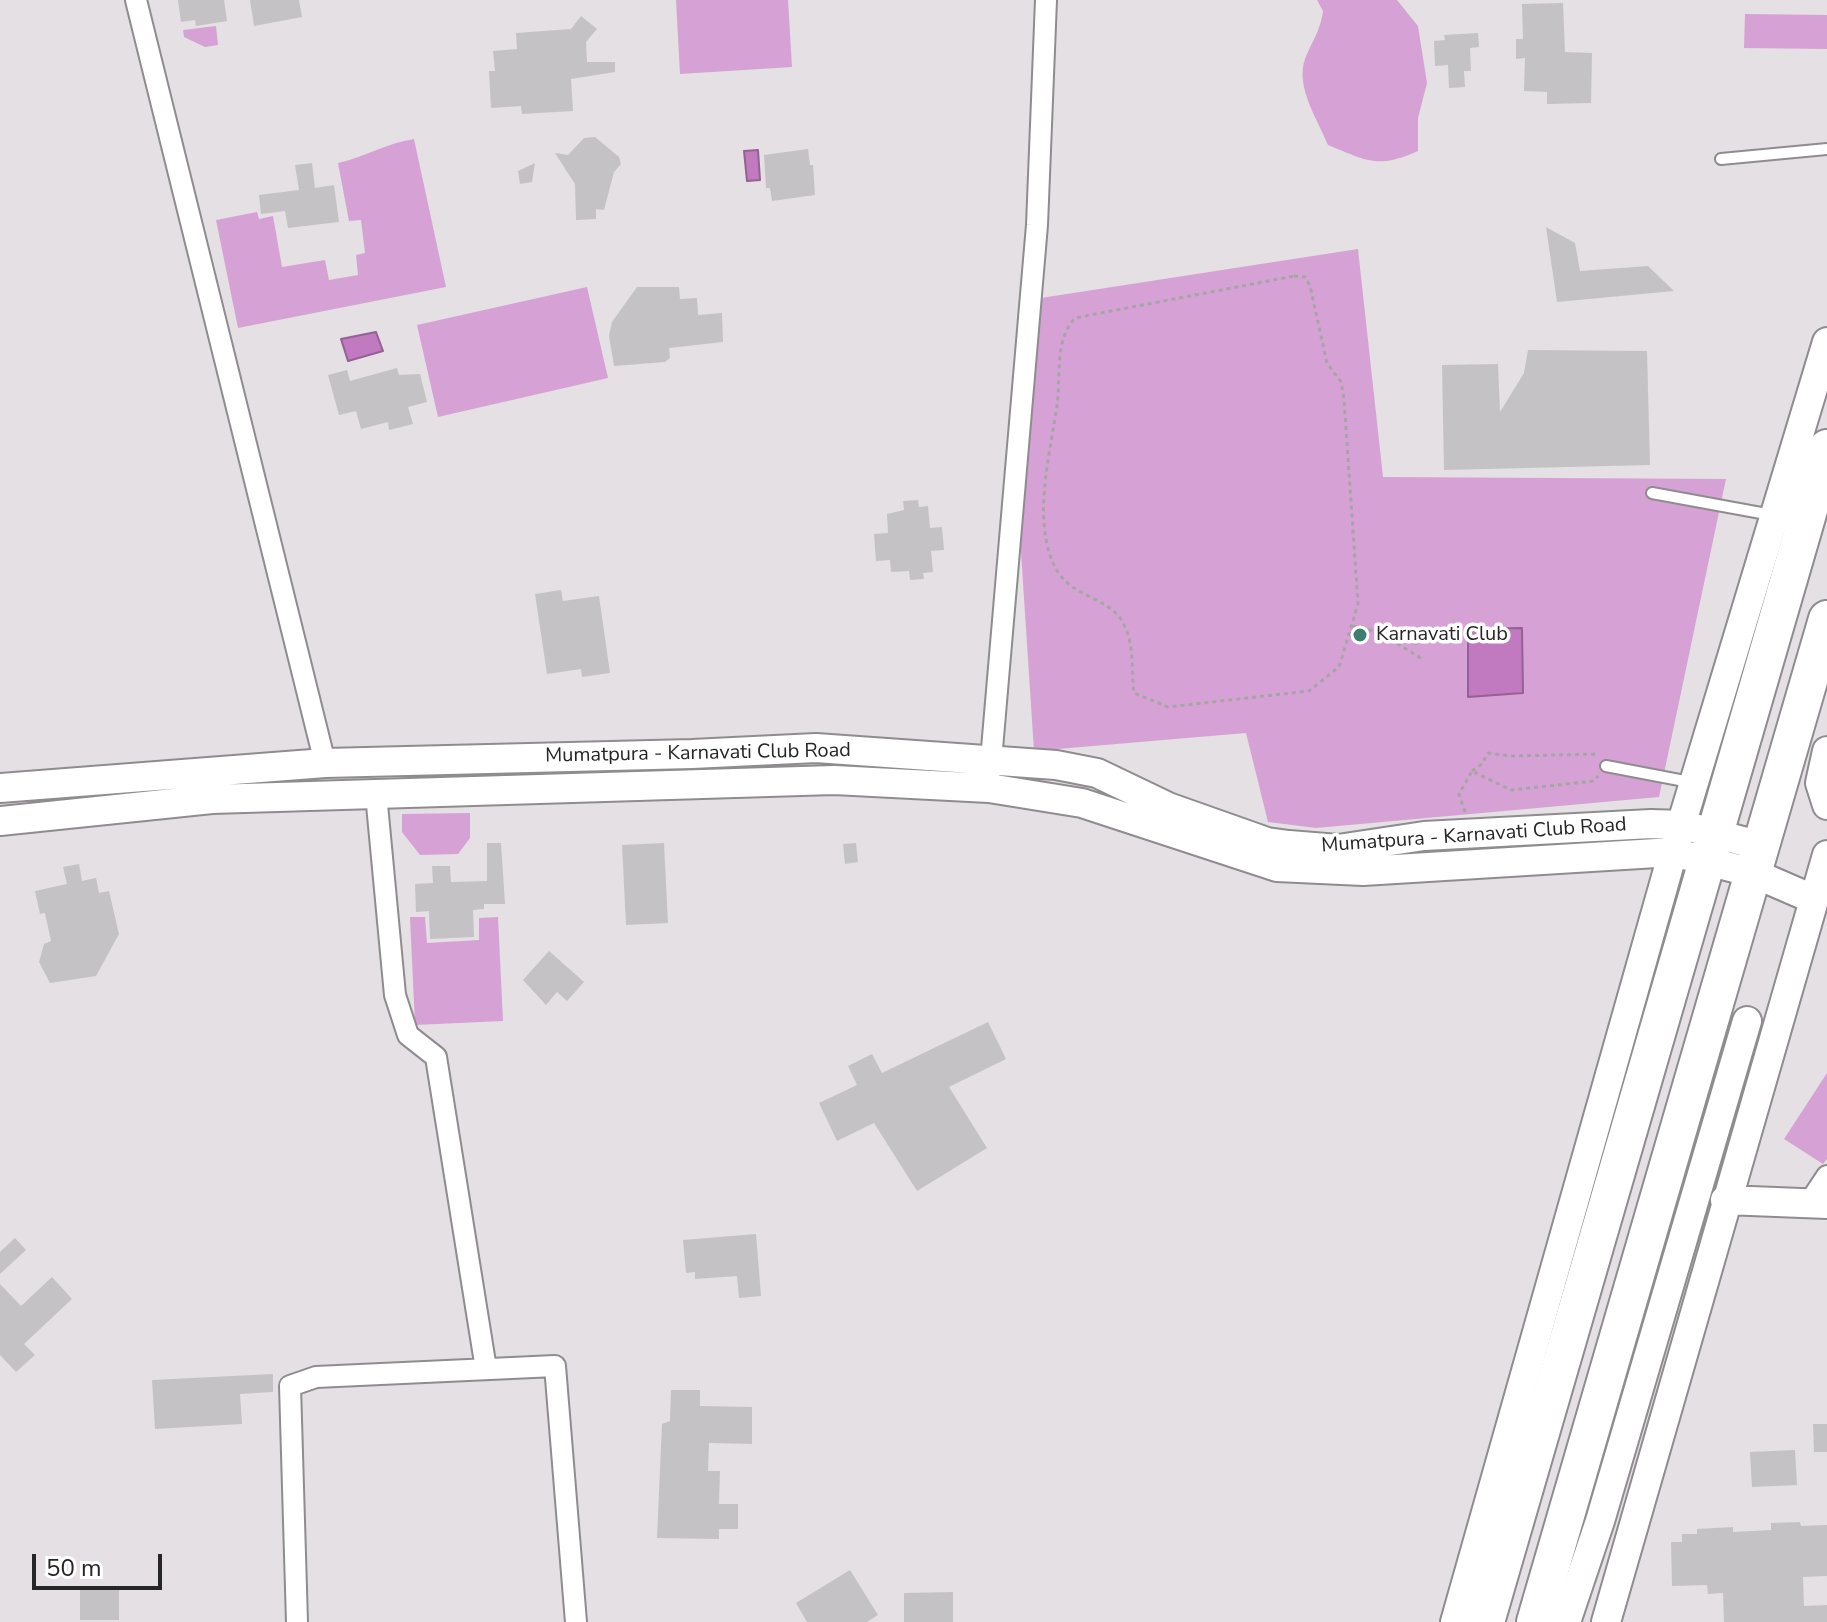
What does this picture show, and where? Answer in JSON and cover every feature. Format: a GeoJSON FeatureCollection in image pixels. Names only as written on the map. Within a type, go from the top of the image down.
{"type":"FeatureCollection","features":[{"type":"Feature","properties":{"kind":"highway"},"geometry":{"type":"LineString","coordinates":[[1486,1622],[1695,842],[1791,519],[1827,448]]}},
{"type":"Feature","properties":{"kind":"highway"},"geometry":{"type":"LineString","coordinates":[[1535,1622],[1827,619]]}},
{"type":"Feature","properties":{"kind":"street"},"geometry":{"type":"LineString","coordinates":[[136,0],[325,763]]}},
{"type":"Feature","properties":{"kind":"street"},"geometry":{"type":"LineString","coordinates":[[990,774],[1037,225],[1046,0]]}},
{"type":"Feature","properties":{"kind":"street"},"geometry":{"type":"LineString","coordinates":[[1455,1622],[1695,842],[1697,783],[1791,519],[1827,342]]}},
{"type":"Feature","properties":{"kind":"street","name":"Mumatpura - Karnavati Club Road"},"geometry":{"type":"LineString","coordinates":[[0,788],[325,763],[816,748],[990,774]]}},
{"type":"Feature","properties":{"kind":"street"},"geometry":{"type":"LineString","coordinates":[[1827,751],[1820,783],[1827,805]]}},
{"type":"Feature","properties":{"kind":"street","name":"Mumatpura - Karnavati Club Road"},"geometry":{"type":"LineString","coordinates":[[0,821],[212,799],[990,774],[1056,765],[1097,773],[1168,807],[1267,842],[1338,849],[1424,836],[1615,825],[1757,859],[1813,899]]}},
{"type":"Feature","properties":{"kind":"street"},"geometry":{"type":"LineString","coordinates":[[376,794],[395,995],[408,1035],[436,1057],[486,1369]]}},
{"type":"Feature","properties":{"kind":"street"},"geometry":{"type":"LineString","coordinates":[[1606,1622],[1725,1200],[1827,855]]}},
{"type":"Feature","properties":{"kind":"street"},"geometry":{"type":"LineString","coordinates":[[1712,1014],[1776,1026]]}},
{"type":"Feature","properties":{"kind":"street"},"geometry":{"type":"LineString","coordinates":[[1566,1622],[1604,1506],[1747,1021]]}},
{"type":"Feature","properties":{"kind":"street"},"geometry":{"type":"LineString","coordinates":[[1725,1200],[1818,1204],[1827,1176]]}},
{"type":"Feature","properties":{"kind":"street"},"geometry":{"type":"LineString","coordinates":[[297,1622],[290,1386],[316,1377],[555,1366],[576,1622]]}},
{"type":"Feature","properties":{"kind":"lane"},"geometry":{"type":"LineString","coordinates":[[1721,159],[1827,149]]}},
{"type":"Feature","properties":{"kind":"lane"},"geometry":{"type":"LineString","coordinates":[[1652,493],[1791,519]]}},
{"type":"Feature","properties":{"kind":"lane"},"geometry":{"type":"LineString","coordinates":[[1606,766],[1697,783]]}},
{"type":"Feature","properties":{"kind":"path"},"geometry":{"type":"LineString","coordinates":[[1305,277],[1327,363],[1341,382],[1344,399],[1357,543],[1358,604],[1353,626],[1339,667],[1309,691],[1168,707],[1134,693],[1131,647],[1122,621],[1063,581],[1053,562],[1046,534],[1046,468],[1057,404],[1062,338],[1066,327],[1075,318],[1273,279],[1305,277]]}},
{"type":"Feature","properties":{"kind":"path"},"geometry":{"type":"LineString","coordinates":[[1353,626],[1394,640],[1422,644]]}},
{"type":"Feature","properties":{"kind":"path"},"geometry":{"type":"LineString","coordinates":[[1394,640],[1422,659]]}},
{"type":"Feature","properties":{"kind":"path"},"geometry":{"type":"LineString","coordinates":[[1466,815],[1459,794],[1472,771],[1482,764],[1488,753],[1512,756],[1608,754]]}},
{"type":"Feature","properties":{"kind":"path"},"geometry":{"type":"LineString","coordinates":[[1472,771],[1511,790],[1594,781],[1606,766]]}},
{"type":"Feature","properties":{"kind":"shaded area"},"geometry":{"type":"Polygon","coordinates":[[[676,0],[788,0],[792,67],[680,74],[676,0]]]}},
{"type":"Feature","properties":{"kind":"shaded area"},"geometry":{"type":"Polygon","coordinates":[[[1317,0],[1397,0],[1418,26],[1427,83],[1418,118],[1418,151],[1393,160],[1373,161],[1328,145],[1309,103],[1303,81],[1305,59],[1323,11],[1317,0]]]}},
{"type":"Feature","properties":{"kind":"shaded area"},"geometry":{"type":"Polygon","coordinates":[[[1745,14],[1827,15],[1827,49],[1744,48],[1745,14]]]}},
{"type":"Feature","properties":{"kind":"shaded area"},"geometry":{"type":"Polygon","coordinates":[[[216,26],[218,45],[205,47],[184,37],[183,30],[216,26]]]}},
{"type":"Feature","properties":{"kind":"shaded area"},"geometry":{"type":"Polygon","coordinates":[[[414,139],[446,287],[238,328],[216,220],[257,212],[259,219],[273,216],[282,267],[325,260],[329,280],[358,275],[356,255],[365,253],[361,220],[349,221],[338,163],[414,139]]]}},
{"type":"Feature","properties":{"kind":"shaded area"},"geometry":{"type":"Polygon","coordinates":[[[758,150],[760,180],[747,181],[744,151],[758,150]]]}},
{"type":"Feature","properties":{"kind":"shaded area","name":"Karnavati Club"},"geometry":{"type":"Polygon","coordinates":[[[1358,249],[1383,477],[1726,479],[1659,797],[1316,828],[1268,822],[1246,733],[1034,751],[1020,537],[1041,298],[1358,249]]]}},
{"type":"Feature","properties":{"kind":"shaded area"},"geometry":{"type":"Polygon","coordinates":[[[587,287],[608,378],[438,417],[417,325],[587,287]]]}},
{"type":"Feature","properties":{"kind":"shaded area"},"geometry":{"type":"Polygon","coordinates":[[[376,332],[383,351],[348,361],[341,339],[376,332]]]}},
{"type":"Feature","properties":{"kind":"shaded area"},"geometry":{"type":"Polygon","coordinates":[[[1522,628],[1523,693],[1468,697],[1468,629],[1522,628]]]}},
{"type":"Feature","properties":{"kind":"shaded area"},"geometry":{"type":"Polygon","coordinates":[[[470,813],[470,838],[458,854],[420,855],[402,832],[402,814],[470,813]]]}},
{"type":"Feature","properties":{"kind":"shaded area"},"geometry":{"type":"Polygon","coordinates":[[[410,917],[425,917],[427,943],[479,940],[479,918],[498,917],[503,1021],[415,1025],[410,917]]]}},
{"type":"Feature","properties":{"kind":"shaded area"},"geometry":{"type":"Polygon","coordinates":[[[1827,1073],[1827,1159],[1823,1164],[1784,1139],[1827,1073]]]}},
{"type":"Feature","properties":{"kind":"building"},"geometry":{"type":"Polygon","coordinates":[[[178,0],[224,0],[227,21],[196,26],[195,20],[181,22],[178,0]]]}},
{"type":"Feature","properties":{"kind":"building"},"geometry":{"type":"Polygon","coordinates":[[[250,0],[299,0],[302,17],[254,26],[250,0]]]}},
{"type":"Feature","properties":{"kind":"building"},"geometry":{"type":"Polygon","coordinates":[[[1563,3],[1565,52],[1592,53],[1591,103],[1547,104],[1547,92],[1524,91],[1525,58],[1516,59],[1516,39],[1523,39],[1522,4],[1563,3]]]}},
{"type":"Feature","properties":{"kind":"building"},"geometry":{"type":"Polygon","coordinates":[[[581,16],[597,29],[586,42],[587,62],[615,62],[615,72],[571,79],[573,111],[522,114],[521,106],[491,108],[489,71],[495,71],[493,51],[517,49],[516,33],[571,29],[581,16]]]}},
{"type":"Feature","properties":{"kind":"building"},"geometry":{"type":"Polygon","coordinates":[[[1478,33],[1479,47],[1470,48],[1471,71],[1464,71],[1465,87],[1449,88],[1448,65],[1435,66],[1434,41],[1445,40],[1444,35],[1478,33]]]}},
{"type":"Feature","properties":{"kind":"building"},"geometry":{"type":"Polygon","coordinates":[[[595,137],[619,157],[621,164],[614,172],[604,210],[596,209],[596,219],[576,220],[575,184],[555,153],[568,155],[584,138],[595,137]]]}},
{"type":"Feature","properties":{"kind":"building"},"geometry":{"type":"Polygon","coordinates":[[[808,149],[810,165],[813,165],[815,195],[772,201],[770,188],[766,188],[764,155],[808,149]]]}},
{"type":"Feature","properties":{"kind":"building"},"geometry":{"type":"Polygon","coordinates":[[[312,163],[315,188],[334,185],[339,222],[288,228],[285,211],[261,214],[259,195],[299,190],[295,165],[312,163]]]}},
{"type":"Feature","properties":{"kind":"building"},"geometry":{"type":"Polygon","coordinates":[[[535,163],[532,182],[520,184],[518,171],[535,163]]]}},
{"type":"Feature","properties":{"kind":"building"},"geometry":{"type":"Polygon","coordinates":[[[1546,227],[1575,243],[1580,271],[1648,266],[1674,291],[1557,302],[1546,227]]]}},
{"type":"Feature","properties":{"kind":"building"},"geometry":{"type":"Polygon","coordinates":[[[637,287],[679,287],[680,299],[697,298],[698,315],[722,313],[723,342],[669,348],[670,358],[665,362],[614,366],[609,336],[612,322],[637,287]]]}},
{"type":"Feature","properties":{"kind":"building"},"geometry":{"type":"Polygon","coordinates":[[[1528,350],[1647,351],[1650,465],[1444,470],[1442,365],[1498,364],[1500,412],[1524,373],[1528,350]]]}},
{"type":"Feature","properties":{"kind":"building"},"geometry":{"type":"Polygon","coordinates":[[[397,368],[399,375],[420,374],[427,402],[408,407],[413,424],[389,430],[388,422],[361,429],[356,411],[339,415],[328,375],[347,370],[350,381],[397,368]]]}},
{"type":"Feature","properties":{"kind":"building"},"geometry":{"type":"Polygon","coordinates":[[[918,500],[919,507],[928,506],[930,528],[942,527],[944,550],[931,551],[933,572],[923,573],[924,579],[910,580],[909,571],[891,572],[890,560],[876,561],[874,534],[888,533],[887,514],[904,510],[903,501],[918,500]]]}},
{"type":"Feature","properties":{"kind":"building"},"geometry":{"type":"Polygon","coordinates":[[[561,590],[563,601],[599,596],[610,673],[582,677],[581,669],[547,674],[535,594],[561,590]]]}},
{"type":"Feature","properties":{"kind":"building"},"geometry":{"type":"Polygon","coordinates":[[[487,843],[501,843],[505,904],[484,904],[484,909],[473,910],[474,937],[430,939],[429,911],[416,912],[415,884],[433,883],[432,866],[450,866],[451,882],[487,881],[487,843]]]}},
{"type":"Feature","properties":{"kind":"building"},"geometry":{"type":"Polygon","coordinates":[[[664,843],[668,923],[626,925],[622,845],[664,843]]]}},
{"type":"Feature","properties":{"kind":"building"},"geometry":{"type":"Polygon","coordinates":[[[856,843],[858,862],[845,864],[843,844],[856,843]]]}},
{"type":"Feature","properties":{"kind":"building"},"geometry":{"type":"Polygon","coordinates":[[[79,864],[82,881],[96,878],[99,893],[109,891],[119,934],[96,976],[50,983],[39,962],[44,944],[51,941],[45,913],[40,914],[35,891],[67,884],[63,867],[79,864]]]}},
{"type":"Feature","properties":{"kind":"building"},"geometry":{"type":"Polygon","coordinates":[[[549,951],[584,982],[567,1001],[557,992],[546,1005],[523,980],[549,951]]]}},
{"type":"Feature","properties":{"kind":"building"},"geometry":{"type":"Polygon","coordinates":[[[988,1022],[1006,1059],[949,1087],[987,1148],[917,1191],[874,1123],[837,1141],[819,1103],[857,1085],[848,1066],[872,1054],[882,1073],[988,1022]]]}},
{"type":"Feature","properties":{"kind":"building"},"geometry":{"type":"Polygon","coordinates":[[[756,1234],[761,1296],[739,1298],[737,1276],[695,1279],[695,1272],[686,1273],[683,1240],[756,1234]]]}},
{"type":"Feature","properties":{"kind":"building"},"geometry":{"type":"Polygon","coordinates":[[[15,1238],[26,1250],[0,1274],[0,1252],[15,1238]]]}},
{"type":"Feature","properties":{"kind":"building"},"geometry":{"type":"Polygon","coordinates":[[[52,1277],[72,1299],[24,1344],[35,1355],[16,1372],[0,1355],[0,1284],[21,1306],[52,1277]]]}},
{"type":"Feature","properties":{"kind":"building"},"geometry":{"type":"Polygon","coordinates":[[[273,1374],[273,1392],[240,1394],[242,1424],[155,1429],[152,1380],[273,1374]]]}},
{"type":"Feature","properties":{"kind":"building"},"geometry":{"type":"Polygon","coordinates":[[[671,1390],[700,1390],[700,1406],[752,1407],[752,1444],[709,1443],[708,1471],[720,1471],[719,1504],[738,1504],[738,1529],[719,1529],[719,1539],[657,1538],[662,1424],[670,1421],[671,1390]]]}},
{"type":"Feature","properties":{"kind":"building"},"geometry":{"type":"Polygon","coordinates":[[[1813,1424],[1827,1424],[1827,1452],[1814,1452],[1813,1424]]]}},
{"type":"Feature","properties":{"kind":"building"},"geometry":{"type":"Polygon","coordinates":[[[1795,1450],[1797,1485],[1752,1487],[1750,1452],[1795,1450]]]}},
{"type":"Feature","properties":{"kind":"building"},"geometry":{"type":"Polygon","coordinates":[[[1800,1522],[1801,1526],[1827,1525],[1827,1576],[1803,1577],[1804,1606],[1827,1605],[1827,1622],[1724,1622],[1723,1593],[1708,1594],[1707,1585],[1672,1586],[1671,1542],[1682,1542],[1682,1534],[1697,1534],[1697,1529],[1733,1527],[1733,1532],[1771,1530],[1771,1523],[1800,1522]]]}},
{"type":"Feature","properties":{"kind":"building"},"geometry":{"type":"Polygon","coordinates":[[[850,1570],[878,1615],[867,1622],[807,1622],[796,1603],[850,1570]]]}},
{"type":"Feature","properties":{"kind":"building"},"geometry":{"type":"Polygon","coordinates":[[[80,1588],[119,1588],[119,1620],[80,1620],[80,1588]]]}},
{"type":"Feature","properties":{"kind":"building"},"geometry":{"type":"Polygon","coordinates":[[[953,1592],[953,1622],[904,1622],[904,1593],[953,1592]]]}},
{"type":"Feature","properties":{"kind":"place","name":"Karnavati Club"},"geometry":{"type":"Point","coordinates":[1360,635]}}]}
